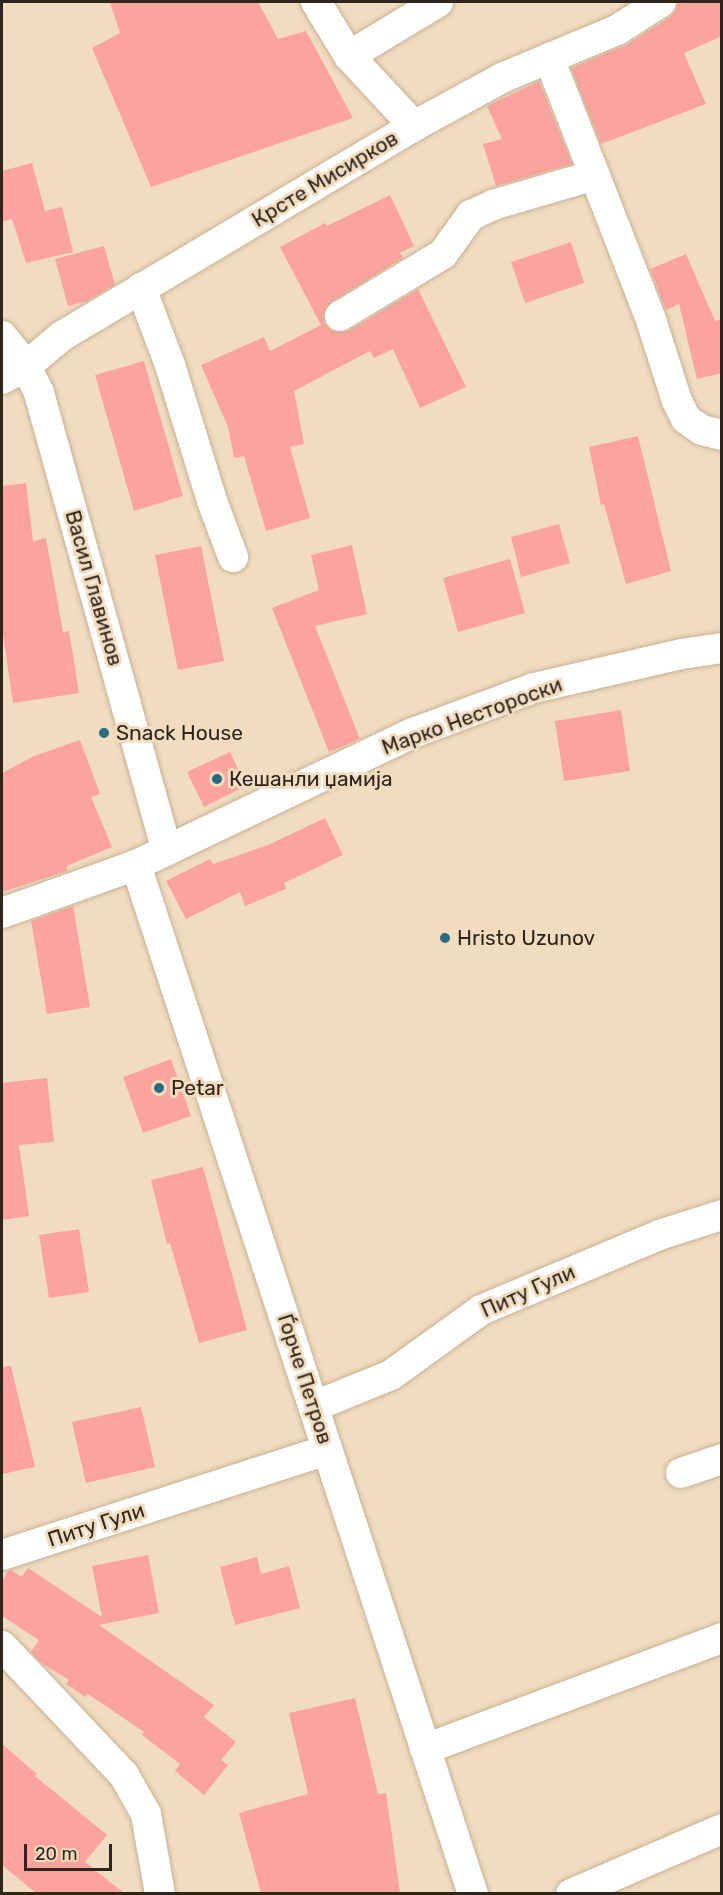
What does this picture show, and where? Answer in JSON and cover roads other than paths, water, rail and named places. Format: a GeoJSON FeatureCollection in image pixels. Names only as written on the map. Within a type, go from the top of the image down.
{"type":"FeatureCollection","features":[{"type":"Feature","properties":{"kind":"street"},"geometry":{"type":"LineString","coordinates":[[316,2],[349,56],[414,126]]}},
{"type":"Feature","properties":{"kind":"street"},"geometry":{"type":"LineString","coordinates":[[349,56],[438,2]]}},
{"type":"Feature","properties":{"kind":"street","name":"Крсте Мисирков"},"geometry":{"type":"LineString","coordinates":[[14,373],[62,336],[414,126],[504,77],[616,30],[661,2]]}},
{"type":"Feature","properties":{"kind":"street"},"geometry":{"type":"LineString","coordinates":[[549,58],[651,320],[686,419],[702,430],[722,435]]}},
{"type":"Feature","properties":{"kind":"street"},"geometry":{"type":"LineString","coordinates":[[340,316],[443,254],[459,228],[471,215],[493,205],[595,175]]}},
{"type":"Feature","properties":{"kind":"street"},"geometry":{"type":"LineString","coordinates":[[141,288],[170,365],[233,556]]}},
{"type":"Feature","properties":{"kind":"street","name":"Васил Главинов"},"geometry":{"type":"LineString","coordinates":[[2,336],[14,373],[39,393],[166,850]]}},
{"type":"Feature","properties":{"kind":"street","name":"Марко Нестороски"},"geometry":{"type":"LineString","coordinates":[[2,913],[136,865],[413,732],[534,688],[681,654],[722,648]]}},
{"type":"Feature","properties":{"kind":"street","name":"Ѓорче Петров"},"geometry":{"type":"LineString","coordinates":[[136,865],[473,1893]]}},
{"type":"Feature","properties":{"kind":"street","name":"Питу Гули"},"geometry":{"type":"LineString","coordinates":[[315,1406],[391,1375],[480,1311],[659,1234],[722,1215]]}},
{"type":"Feature","properties":{"kind":"street","name":"Питу Гули"},"geometry":{"type":"LineString","coordinates":[[2,1555],[328,1450]]}},
{"type":"Feature","properties":{"kind":"street"},"geometry":{"type":"LineString","coordinates":[[681,1473],[722,1459]]}},
{"type":"Feature","properties":{"kind":"street"},"geometry":{"type":"LineString","coordinates":[[424,1749],[722,1638]]}},
{"type":"Feature","properties":{"kind":"street"},"geometry":{"type":"LineString","coordinates":[[2,1646],[123,1775],[146,1814],[160,1893]]}},
{"type":"Feature","properties":{"kind":"street"},"geometry":{"type":"LineString","coordinates":[[571,1893],[722,1829]]}},
{"type":"Feature","properties":{"kind":"place","name":"Snack House"},"geometry":{"type":"Point","coordinates":[104,733]}},
{"type":"Feature","properties":{"kind":"place","name":"Кешанли џамија"},"geometry":{"type":"Point","coordinates":[217,779]}},
{"type":"Feature","properties":{"kind":"place","name":"Hristo Uzunov"},"geometry":{"type":"Point","coordinates":[445,938]}},
{"type":"Feature","properties":{"kind":"place","name":"Petar"},"geometry":{"type":"Point","coordinates":[159,1088]}}]}
